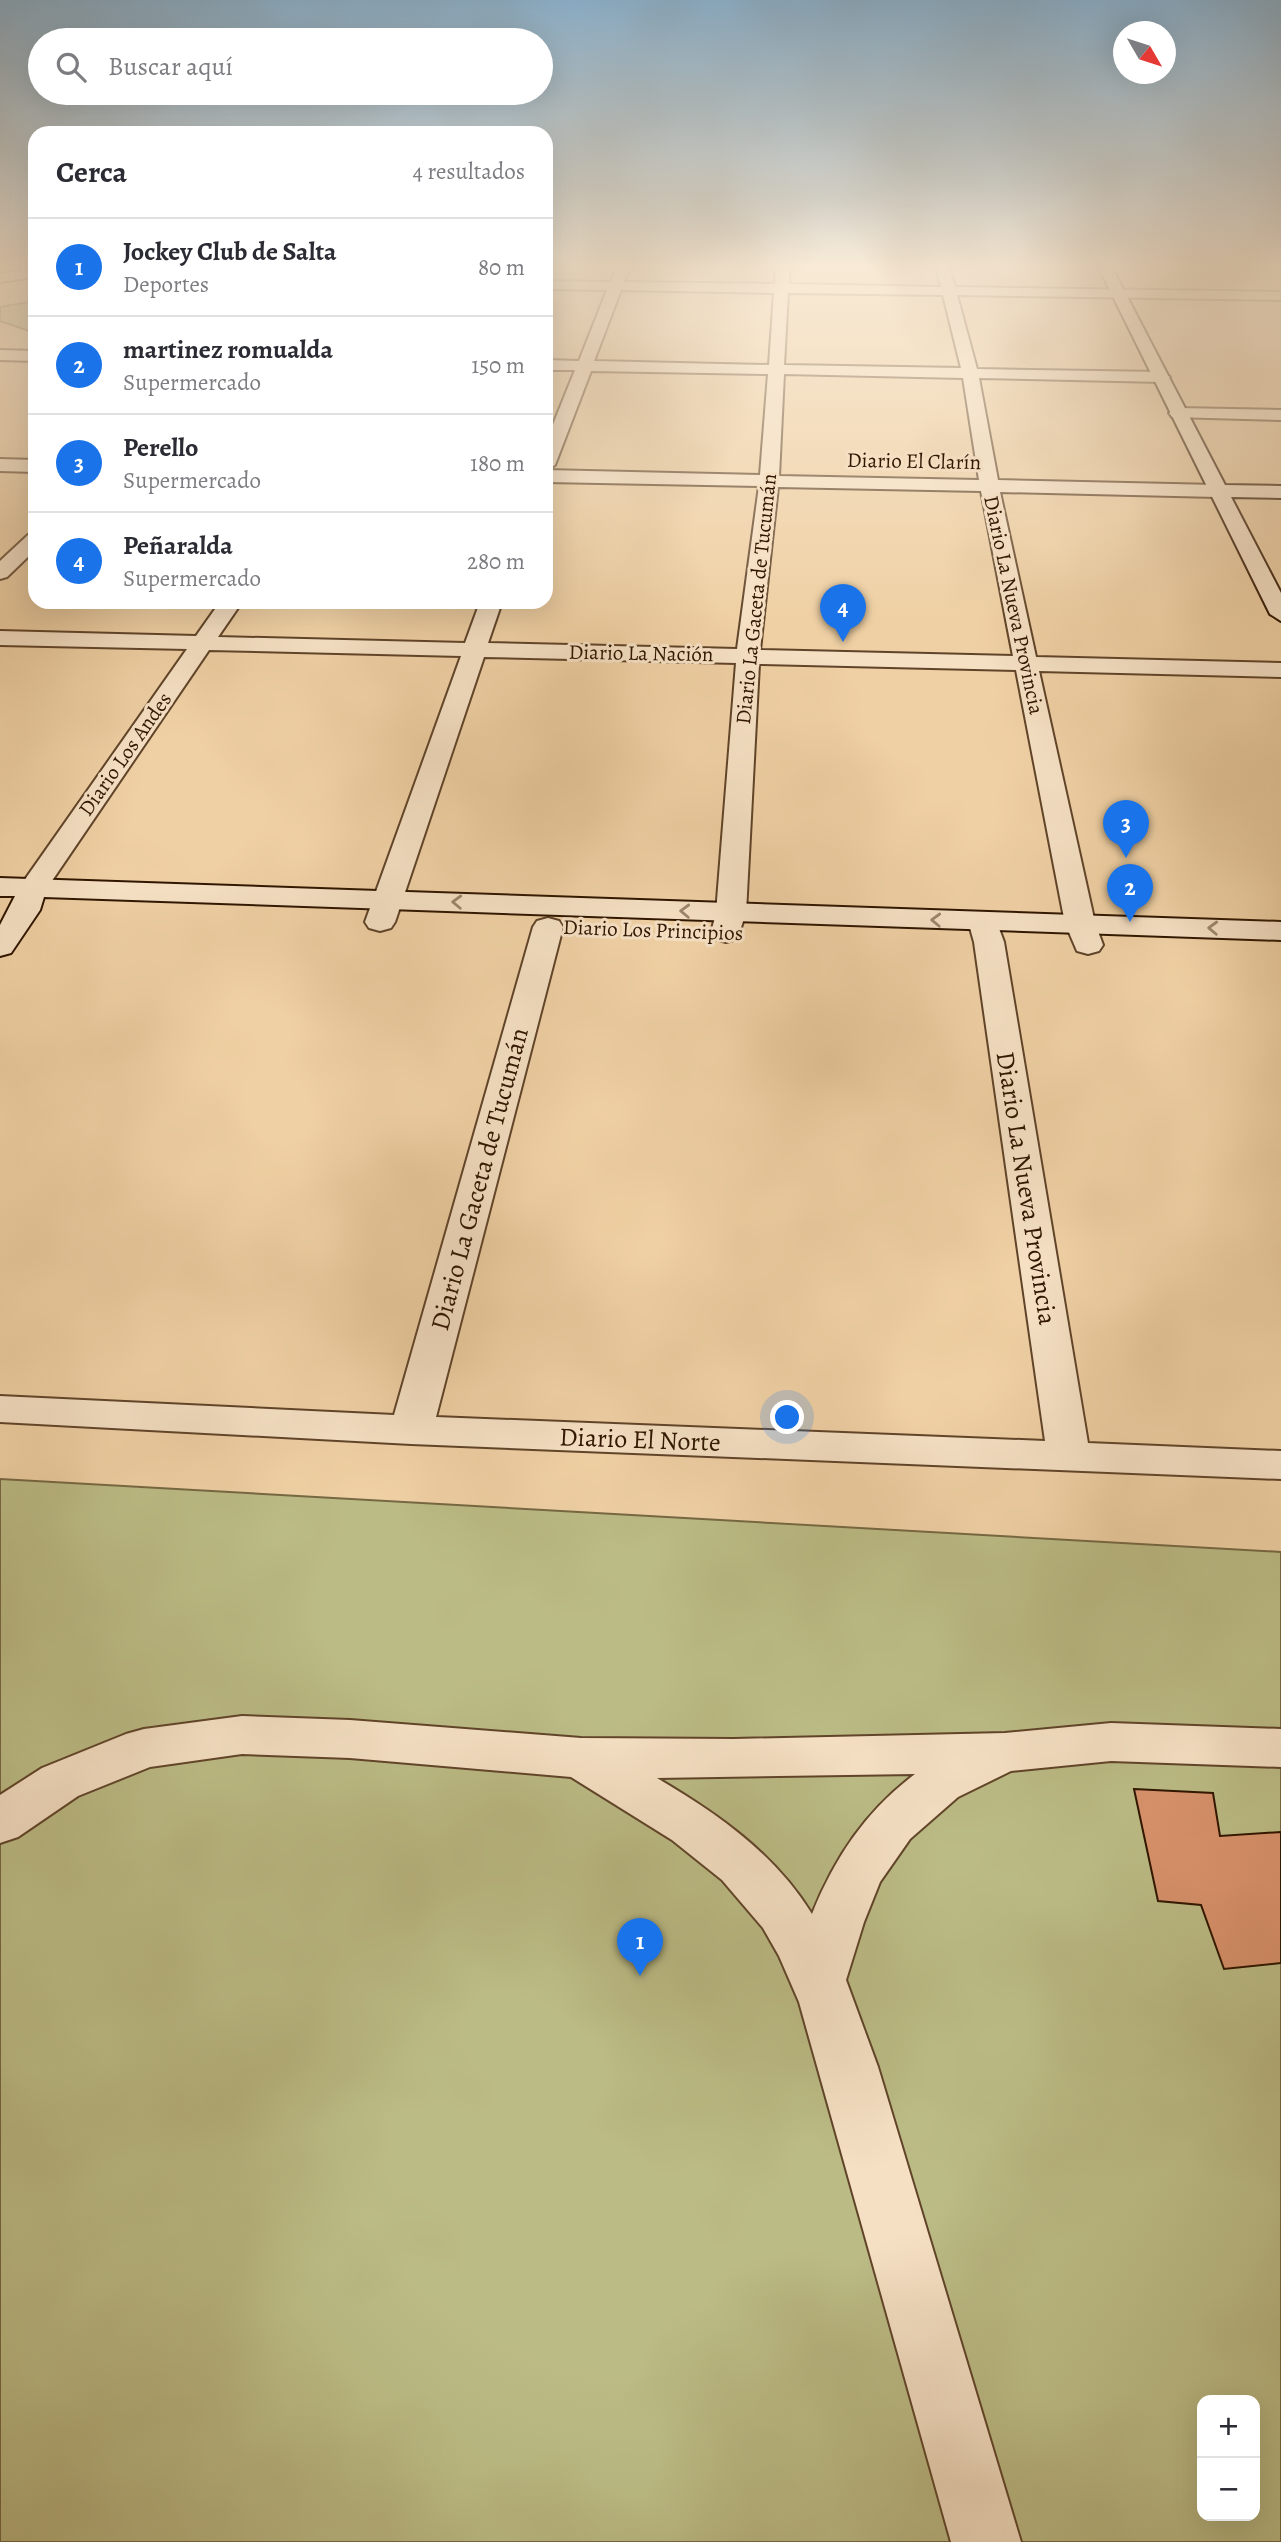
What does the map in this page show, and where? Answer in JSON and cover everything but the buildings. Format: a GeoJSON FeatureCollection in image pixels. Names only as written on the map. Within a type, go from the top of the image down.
{"type":"FeatureCollection","features":[{"type":"Feature","properties":{"kind":"street"},"geometry":{"type":"LineString","coordinates":[[553,448],[579,383]]}},
{"type":"Feature","properties":{"kind":"street","name":"Diario La Gaceta de Tucumán"},"geometry":{"type":"LineString","coordinates":[[729,923],[748,656],[769,481],[774,383]]}},
{"type":"Feature","properties":{"kind":"street","name":"Diario La Nueva Provincia"},"geometry":{"type":"LineString","coordinates":[[972,383],[989,485],[1084,934]]}},
{"type":"Feature","properties":{"kind":"street"},"geometry":{"type":"LineString","coordinates":[[1165,383],[1281,614]]}},
{"type":"Feature","properties":{"kind":"street"},"geometry":{"type":"LineString","coordinates":[[1178,413],[1281,415]]}},
{"type":"Feature","properties":{"kind":"street"},"geometry":{"type":"LineString","coordinates":[[0,465],[28,466]]}},
{"type":"Feature","properties":{"kind":"street","name":"Diario El Clarín"},"geometry":{"type":"LineString","coordinates":[[553,476],[1281,492]]}},
{"type":"Feature","properties":{"kind":"street"},"geometry":{"type":"LineString","coordinates":[[0,573],[28,546]]}},
{"type":"Feature","properties":{"kind":"street","name":"Diario Los Andes"},"geometry":{"type":"LineString","coordinates":[[0,947],[19,902],[225,609]]}},
{"type":"Feature","properties":{"kind":"street"},"geometry":{"type":"LineString","coordinates":[[383,911],[472,649],[488,609]]}},
{"type":"Feature","properties":{"kind":"street","name":"Diario La Nación"},"geometry":{"type":"LineString","coordinates":[[0,638],[1281,670]]}},
{"type":"Feature","properties":{"kind":"street","name":"Diario Los Principios"},"geometry":{"type":"LineString","coordinates":[[0,887],[19,902],[383,911],[986,932],[1084,934],[1281,931]]}},
{"type":"Feature","properties":{"kind":"street","name":"Diario Los Principios"},"geometry":{"type":"LineString","coordinates":[[383,911],[548,927],[729,923]]}},
{"type":"Feature","properties":{"kind":"street","name":"Diario La Gaceta de Tucumán"},"geometry":{"type":"LineString","coordinates":[[411,1430],[548,927]]}},
{"type":"Feature","properties":{"kind":"street","name":"Diario La Nueva Provincia"},"geometry":{"type":"LineString","coordinates":[[986,932],[1068,1455]]}},
{"type":"Feature","properties":{"kind":"street","name":"Diario Los Principios"},"geometry":{"type":"LineString","coordinates":[[1084,934],[1281,952]]}},
{"type":"Feature","properties":{"kind":"street","name":"Diario El Norte"},"geometry":{"type":"LineString","coordinates":[[0,1409],[411,1430],[1281,1465]]}},
{"type":"Feature","properties":{"kind":"street"},"geometry":{"type":"LineString","coordinates":[[0,1822],[60,1782],[144,1748],[242,1735],[350,1739],[581,1758],[734,1759],[1005,1752],[1111,1742],[1281,1748]]}},
{"type":"Feature","properties":{"kind":"street"},"geometry":{"type":"LineString","coordinates":[[818,1981],[838,1909],[863,1862],[887,1826],[941,1782],[1005,1752]]}},
{"type":"Feature","properties":{"kind":"street"},"geometry":{"type":"LineString","coordinates":[[581,1758],[696,1829],[740,1864],[782,1911],[818,1981],[847,2063],[986,2542]]}},
{"type":"Feature","properties":{"kind":"green space"},"geometry":{"type":"Polygon","coordinates":[[[0,1479],[1281,1552],[1281,2542],[0,2542],[0,1479]]]}},
{"type":"Feature","properties":{"kind":"place","name":"Peñaralda"},"geometry":{"type":"Point","coordinates":[843,642]}},
{"type":"Feature","properties":{"kind":"place","name":"Perello"},"geometry":{"type":"Point","coordinates":[1126,858]}},
{"type":"Feature","properties":{"kind":"place","name":"martinez romualda"},"geometry":{"type":"Point","coordinates":[1130,922]}},
{"type":"Feature","properties":{"kind":"place","name":"Jockey Club de Salta"},"geometry":{"type":"Point","coordinates":[640,1976]}}]}
